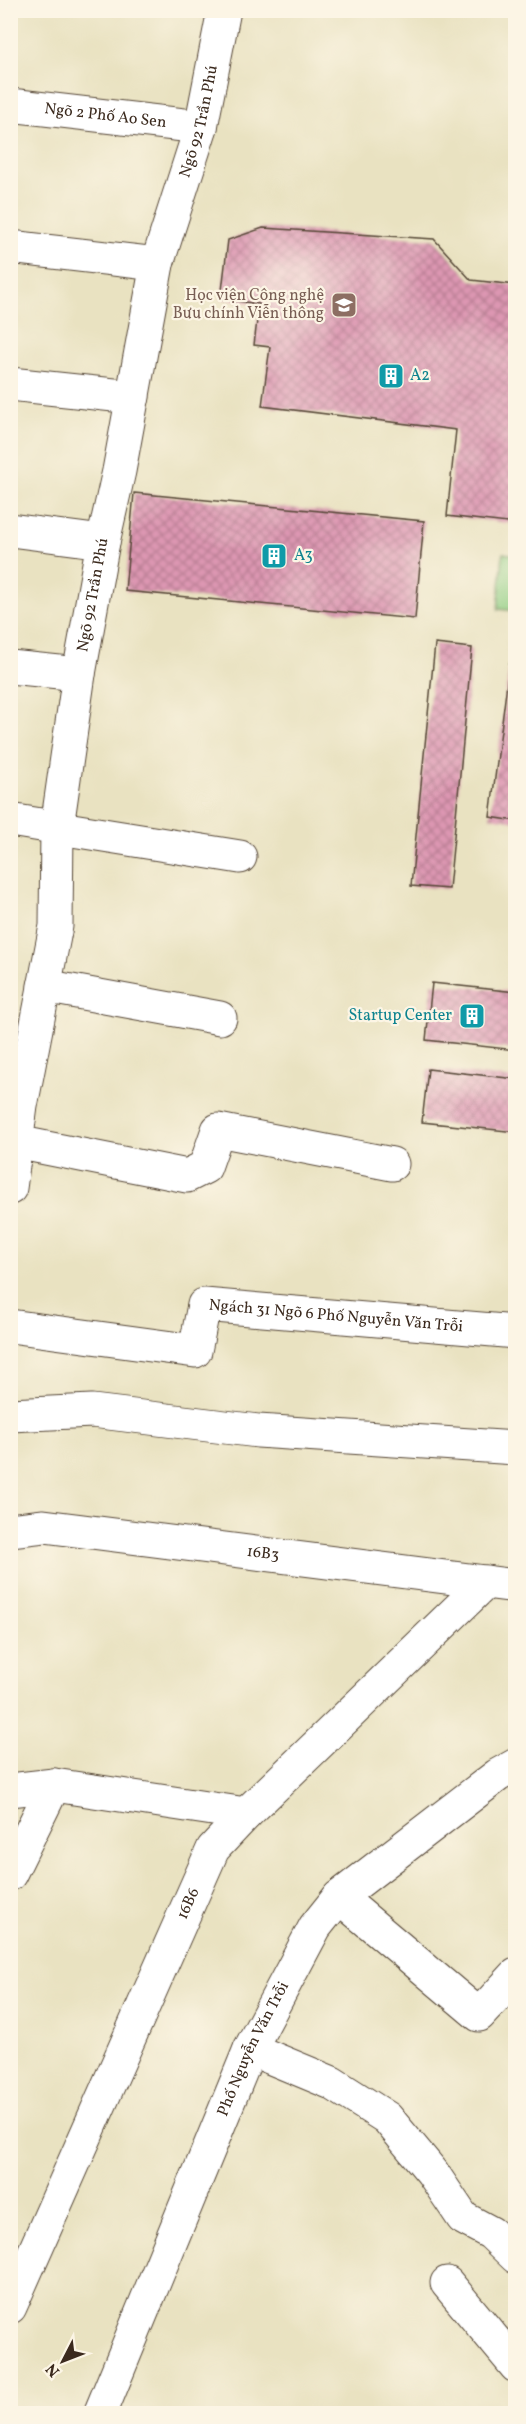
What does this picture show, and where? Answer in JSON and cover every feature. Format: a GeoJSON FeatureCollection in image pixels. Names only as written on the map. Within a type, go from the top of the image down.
{"type":"FeatureCollection","features":[{"type":"Feature","properties":{"kind":"street","name":"Ngõ 92 Trần Phú"},"geometry":{"type":"LineString","coordinates":[[10,1188],[21,1106],[56,926],[57,827],[79,675],[103,542],[119,471],[157,264],[201,127],[224,10]]}},
{"type":"Feature","properties":{"kind":"street","name":"Ngõ 2 Phố Ao Sen"},"geometry":{"type":"LineString","coordinates":[[10,105],[201,127]]}},
{"type":"Feature","properties":{"kind":"street"},"geometry":{"type":"LineString","coordinates":[[10,247],[157,264]]}},
{"type":"Feature","properties":{"kind":"street"},"geometry":{"type":"LineString","coordinates":[[10,384],[133,397]]}},
{"type":"Feature","properties":{"kind":"street"},"geometry":{"type":"LineString","coordinates":[[10,530],[103,542]]}},
{"type":"Feature","properties":{"kind":"street"},"geometry":{"type":"LineString","coordinates":[[10,667],[79,675]]}},
{"type":"Feature","properties":{"kind":"street"},"geometry":{"type":"LineString","coordinates":[[10,820],[240,857]]}},
{"type":"Feature","properties":{"kind":"street"},"geometry":{"type":"LineString","coordinates":[[44,986],[220,1018]]}},
{"type":"Feature","properties":{"kind":"street"},"geometry":{"type":"LineString","coordinates":[[16,1142],[187,1176],[205,1167],[218,1130],[392,1164]]}},
{"type":"Feature","properties":{"kind":"street","name":"Ngách 31 Ngõ 6 Phố Nguyễn Văn Trỗi"},"geometry":{"type":"LineString","coordinates":[[10,1326],[195,1351],[204,1305],[516,1332]]}},
{"type":"Feature","properties":{"kind":"street"},"geometry":{"type":"LineString","coordinates":[[10,1415],[92,1411],[258,1431],[516,1448]]}},
{"type":"Feature","properties":{"kind":"street","name":"16B3"},"geometry":{"type":"LineString","coordinates":[[10,1530],[44,1526],[501,1584]]}},
{"type":"Feature","properties":{"kind":"street","name":"16B6"},"geometry":{"type":"LineString","coordinates":[[10,2307],[213,1849],[246,1814],[501,1584]]}},
{"type":"Feature","properties":{"kind":"street","name":"Phố Nguyễn Văn Trỗi"},"geometry":{"type":"LineString","coordinates":[[100,2414],[250,2049],[315,1927],[339,1897],[498,1775],[516,1765]]}},
{"type":"Feature","properties":{"kind":"street"},"geometry":{"type":"LineString","coordinates":[[10,1790],[54,1785],[246,1814]]}},
{"type":"Feature","properties":{"kind":"street"},"geometry":{"type":"LineString","coordinates":[[10,1874],[54,1785]]}},
{"type":"Feature","properties":{"kind":"street"},"geometry":{"type":"LineString","coordinates":[[339,1897],[479,2015],[516,1975]]}},
{"type":"Feature","properties":{"kind":"street"},"geometry":{"type":"LineString","coordinates":[[250,2049],[332,2083],[387,2118],[432,2172],[464,2218],[491,2233],[516,2257]]}},
{"type":"Feature","properties":{"kind":"street"},"geometry":{"type":"LineString","coordinates":[[447,2283],[516,2366]]}},
{"type":"Feature","properties":{"kind":"green space"},"geometry":{"type":"Polygon","coordinates":[[[503,553],[515,555],[515,611],[498,609],[503,553]]]}},
{"type":"Feature","properties":{"kind":"building","name":"A2"},"geometry":{"type":"Polygon","coordinates":[[[263,228],[434,239],[471,280],[516,285],[516,524],[447,516],[456,430],[262,406],[270,347],[254,345],[259,304],[221,299],[228,240],[263,228]]]}},
{"type":"Feature","properties":{"kind":"building","name":"A3"},"geometry":{"type":"Polygon","coordinates":[[[134,493],[424,521],[415,619],[125,591],[134,493]]]}},
{"type":"Feature","properties":{"kind":"building"},"geometry":{"type":"Polygon","coordinates":[[[435,644],[472,648],[449,889],[411,886],[435,644]]]}},
{"type":"Feature","properties":{"kind":"building"},"geometry":{"type":"Polygon","coordinates":[[[512,644],[516,645],[516,821],[490,817],[512,644]]]}},
{"type":"Feature","properties":{"kind":"building","name":"Startup Center"},"geometry":{"type":"Polygon","coordinates":[[[432,983],[516,992],[516,1050],[426,1040],[432,983]]]}},
{"type":"Feature","properties":{"kind":"building"},"geometry":{"type":"Polygon","coordinates":[[[428,1069],[516,1079],[516,1132],[422,1122],[428,1069]]]}},
{"type":"Feature","properties":{"kind":"place","name":"Học viện Công nghệ Bưu chính Viễn thông"},"geometry":{"type":"Point","coordinates":[344,305]}},
{"type":"Feature","properties":{"kind":"place","name":"A2"},"geometry":{"type":"Point","coordinates":[391,376]}},
{"type":"Feature","properties":{"kind":"place","name":"A3"},"geometry":{"type":"Point","coordinates":[274,556]}},
{"type":"Feature","properties":{"kind":"place","name":"Startup Center"},"geometry":{"type":"Point","coordinates":[472,1016]}}]}
